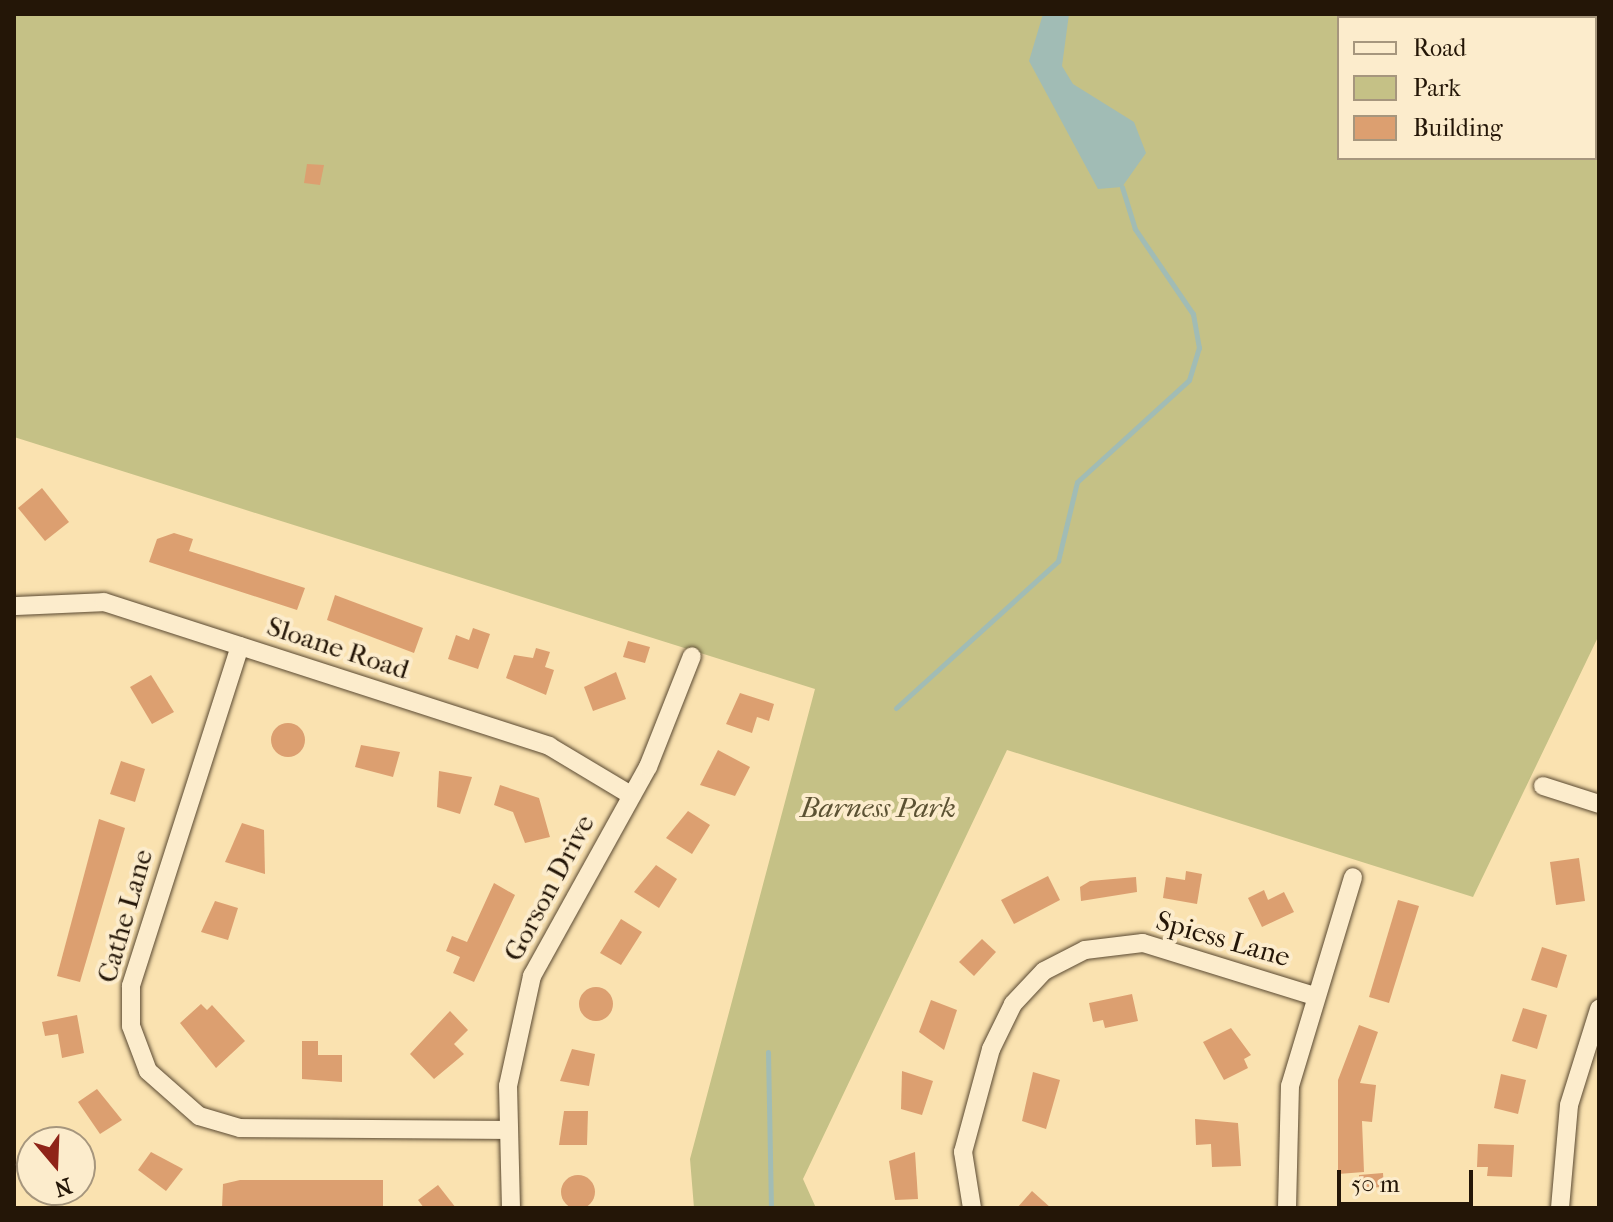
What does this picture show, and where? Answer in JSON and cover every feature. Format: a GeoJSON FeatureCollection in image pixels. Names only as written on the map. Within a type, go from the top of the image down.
{"type":"FeatureCollection","features":[{"type":"Feature","properties":{"kind":"street","name":"Sloane Road"},"geometry":{"type":"LineString","coordinates":[[14,606],[104,602],[549,746],[631,795]]}},
{"type":"Feature","properties":{"kind":"street","name":"Cathe Lane"},"geometry":{"type":"LineString","coordinates":[[240,646],[131,986],[131,1026],[148,1071],[188,1110],[240,1128],[505,1130]]}},
{"type":"Feature","properties":{"kind":"street","name":"Gorson Drive"},"geometry":{"type":"LineString","coordinates":[[511,1208],[505,1130],[513,1049],[532,976],[671,720],[692,656]]}},
{"type":"Feature","properties":{"kind":"street"},"geometry":{"type":"LineString","coordinates":[[1543,786],[1599,804]]}},
{"type":"Feature","properties":{"kind":"street"},"geometry":{"type":"LineString","coordinates":[[1287,1208],[1290,1086],[1314,996],[1353,877]]}},
{"type":"Feature","properties":{"kind":"street","name":"Spiess Lane"},"geometry":{"type":"LineString","coordinates":[[972,1208],[963,1152],[991,1049],[1013,1004],[1044,971],[1085,950],[1143,943],[1314,996]]}},
{"type":"Feature","properties":{"kind":"street"},"geometry":{"type":"LineString","coordinates":[[1560,1208],[1566,1118],[1599,1009]]}},
{"type":"Feature","properties":{"kind":"green space","name":"Barness Park"},"geometry":{"type":"Polygon","coordinates":[[[14,14],[1599,14],[1599,635],[1473,897],[1007,750],[803,1179],[816,1208],[694,1208],[690,1159],[815,689],[14,437],[14,14]]]}},
{"type":"Feature","properties":{"kind":"water"},"geometry":{"type":"Polygon","coordinates":[[[1043,14],[1069,14],[1062,66],[1073,84],[1134,122],[1146,153],[1122,187],[1098,189],[1029,61],[1043,14]]]}},
{"type":"Feature","properties":{"kind":"building"},"geometry":{"type":"Polygon","coordinates":[[[307,164],[324,165],[320,185],[304,183],[307,164]]]}},
{"type":"Feature","properties":{"kind":"building"},"geometry":{"type":"Polygon","coordinates":[[[42,488],[69,522],[45,541],[18,508],[42,488]]]}},
{"type":"Feature","properties":{"kind":"building"},"geometry":{"type":"Polygon","coordinates":[[[174,533],[193,539],[189,551],[305,588],[297,610],[149,562],[157,539],[174,533]]]}},
{"type":"Feature","properties":{"kind":"building"},"geometry":{"type":"Polygon","coordinates":[[[335,595],[423,628],[414,653],[327,620],[335,595]]]}},
{"type":"Feature","properties":{"kind":"building"},"geometry":{"type":"Polygon","coordinates":[[[473,628],[490,634],[478,669],[448,659],[456,635],[469,640],[473,628]]]}},
{"type":"Feature","properties":{"kind":"building"},"geometry":{"type":"Polygon","coordinates":[[[628,641],[650,647],[645,663],[623,657],[628,641]]]}},
{"type":"Feature","properties":{"kind":"building"},"geometry":{"type":"Polygon","coordinates":[[[536,648],[550,652],[545,667],[554,670],[546,695],[506,678],[514,655],[533,658],[536,648]]]}},
{"type":"Feature","properties":{"kind":"building"},"geometry":{"type":"Polygon","coordinates":[[[616,672],[626,699],[593,711],[584,687],[616,672]]]}},
{"type":"Feature","properties":{"kind":"building"},"geometry":{"type":"Polygon","coordinates":[[[151,675],[174,712],[152,724],[130,687],[151,675]]]}},
{"type":"Feature","properties":{"kind":"building"},"geometry":{"type":"Polygon","coordinates":[[[740,693],[774,704],[769,721],[757,717],[752,733],[726,724],[740,693]]]}},
{"type":"Feature","properties":{"kind":"building"},"geometry":{"type":"Polygon","coordinates":[[[288,723],[300,728],[305,740],[300,752],[288,757],[276,752],[271,740],[276,728],[288,723]]]}},
{"type":"Feature","properties":{"kind":"building"},"geometry":{"type":"Polygon","coordinates":[[[361,745],[400,752],[393,777],[355,767],[361,745]]]}},
{"type":"Feature","properties":{"kind":"building"},"geometry":{"type":"Polygon","coordinates":[[[718,750],[750,767],[735,796],[700,785],[718,750]]]}},
{"type":"Feature","properties":{"kind":"building"},"geometry":{"type":"Polygon","coordinates":[[[121,761],[145,769],[135,802],[110,794],[121,761]]]}},
{"type":"Feature","properties":{"kind":"building"},"geometry":{"type":"Polygon","coordinates":[[[439,771],[472,777],[460,814],[437,807],[439,771]]]}},
{"type":"Feature","properties":{"kind":"building"},"geometry":{"type":"Polygon","coordinates":[[[500,785],[539,798],[550,837],[525,843],[513,812],[494,805],[500,785]]]}},
{"type":"Feature","properties":{"kind":"building"},"geometry":{"type":"Polygon","coordinates":[[[688,811],[710,825],[692,854],[666,838],[688,811]]]}},
{"type":"Feature","properties":{"kind":"building"},"geometry":{"type":"Polygon","coordinates":[[[99,819],[125,828],[80,982],[57,976],[99,819]]]}},
{"type":"Feature","properties":{"kind":"building"},"geometry":{"type":"Polygon","coordinates":[[[242,823],[264,830],[265,874],[225,862],[242,823]]]}},
{"type":"Feature","properties":{"kind":"building"},"geometry":{"type":"Polygon","coordinates":[[[1579,858],[1585,901],[1556,905],[1550,862],[1579,858]]]}},
{"type":"Feature","properties":{"kind":"building"},"geometry":{"type":"Polygon","coordinates":[[[656,865],[677,879],[659,908],[634,892],[656,865]]]}},
{"type":"Feature","properties":{"kind":"building"},"geometry":{"type":"Polygon","coordinates":[[[1186,871],[1202,874],[1197,904],[1163,898],[1166,877],[1185,880],[1186,871]]]}},
{"type":"Feature","properties":{"kind":"building"},"geometry":{"type":"Polygon","coordinates":[[[1048,876],[1060,900],[1014,924],[1001,900],[1048,876]]]}},
{"type":"Feature","properties":{"kind":"building"},"geometry":{"type":"Polygon","coordinates":[[[1136,877],[1137,892],[1081,901],[1080,887],[1090,881],[1136,877]]]}},
{"type":"Feature","properties":{"kind":"building"},"geometry":{"type":"Polygon","coordinates":[[[494,883],[515,895],[474,982],[453,973],[460,957],[446,951],[452,936],[467,942],[494,883]]]}},
{"type":"Feature","properties":{"kind":"building"},"geometry":{"type":"Polygon","coordinates":[[[1264,890],[1268,900],[1284,892],[1294,912],[1262,927],[1248,898],[1264,890]]]}},
{"type":"Feature","properties":{"kind":"building"},"geometry":{"type":"Polygon","coordinates":[[[1398,900],[1419,906],[1389,1003],[1369,997],[1398,900]]]}},
{"type":"Feature","properties":{"kind":"building"},"geometry":{"type":"Polygon","coordinates":[[[215,901],[238,908],[228,940],[201,932],[215,901]]]}},
{"type":"Feature","properties":{"kind":"building"},"geometry":{"type":"Polygon","coordinates":[[[621,919],[642,932],[621,965],[600,953],[621,919]]]}},
{"type":"Feature","properties":{"kind":"building"},"geometry":{"type":"Polygon","coordinates":[[[982,939],[996,952],[974,976],[959,962],[982,939]]]}},
{"type":"Feature","properties":{"kind":"building"},"geometry":{"type":"Polygon","coordinates":[[[1542,947],[1567,955],[1557,988],[1531,980],[1542,947]]]}},
{"type":"Feature","properties":{"kind":"building"},"geometry":{"type":"Polygon","coordinates":[[[596,987],[608,992],[613,1004],[608,1016],[596,1021],[584,1016],[579,1004],[584,992],[596,987]]]}},
{"type":"Feature","properties":{"kind":"building"},"geometry":{"type":"Polygon","coordinates":[[[1132,994],[1138,1021],[1105,1028],[1103,1020],[1093,1022],[1089,1003],[1132,994]]]}},
{"type":"Feature","properties":{"kind":"building"},"geometry":{"type":"Polygon","coordinates":[[[931,1000],[957,1010],[944,1050],[919,1032],[931,1000]]]}},
{"type":"Feature","properties":{"kind":"building"},"geometry":{"type":"Polygon","coordinates":[[[201,1004],[207,1010],[212,1005],[245,1041],[216,1068],[180,1023],[201,1004]]]}},
{"type":"Feature","properties":{"kind":"building"},"geometry":{"type":"Polygon","coordinates":[[[1523,1008],[1547,1015],[1537,1049],[1512,1041],[1523,1008]]]}},
{"type":"Feature","properties":{"kind":"building"},"geometry":{"type":"Polygon","coordinates":[[[450,1011],[468,1030],[454,1044],[464,1054],[434,1079],[410,1054],[450,1011]]]}},
{"type":"Feature","properties":{"kind":"building"},"geometry":{"type":"Polygon","coordinates":[[[77,1015],[84,1053],[62,1058],[58,1034],[45,1036],[42,1022],[77,1015]]]}},
{"type":"Feature","properties":{"kind":"building"},"geometry":{"type":"Polygon","coordinates":[[[1359,1025],[1378,1032],[1360,1083],[1376,1085],[1372,1122],[1362,1121],[1364,1172],[1338,1174],[1338,1080],[1359,1025]]]}},
{"type":"Feature","properties":{"kind":"building"},"geometry":{"type":"Polygon","coordinates":[[[1231,1028],[1251,1055],[1244,1059],[1248,1068],[1224,1080],[1203,1042],[1231,1028]]]}},
{"type":"Feature","properties":{"kind":"building"},"geometry":{"type":"Polygon","coordinates":[[[302,1041],[318,1041],[318,1055],[342,1055],[342,1082],[302,1079],[302,1041]]]}},
{"type":"Feature","properties":{"kind":"building"},"geometry":{"type":"Polygon","coordinates":[[[572,1049],[595,1054],[589,1086],[560,1081],[572,1049]]]}},
{"type":"Feature","properties":{"kind":"building"},"geometry":{"type":"Polygon","coordinates":[[[902,1071],[933,1081],[922,1115],[901,1109],[902,1071]]]}},
{"type":"Feature","properties":{"kind":"building"},"geometry":{"type":"Polygon","coordinates":[[[1033,1072],[1060,1080],[1046,1129],[1022,1121],[1033,1072]]]}},
{"type":"Feature","properties":{"kind":"building"},"geometry":{"type":"Polygon","coordinates":[[[1501,1074],[1526,1080],[1518,1114],[1494,1108],[1501,1074]]]}},
{"type":"Feature","properties":{"kind":"building"},"geometry":{"type":"Polygon","coordinates":[[[97,1089],[122,1120],[100,1134],[78,1102],[97,1089]]]}},
{"type":"Feature","properties":{"kind":"building"},"geometry":{"type":"Polygon","coordinates":[[[564,1111],[588,1111],[587,1145],[559,1145],[564,1111]]]}},
{"type":"Feature","properties":{"kind":"building"},"geometry":{"type":"Polygon","coordinates":[[[1195,1119],[1238,1123],[1241,1166],[1212,1167],[1211,1144],[1196,1145],[1195,1119]]]}},
{"type":"Feature","properties":{"kind":"building"},"geometry":{"type":"Polygon","coordinates":[[[1478,1144],[1514,1145],[1512,1177],[1487,1176],[1488,1167],[1477,1167],[1478,1144]]]}},
{"type":"Feature","properties":{"kind":"building"},"geometry":{"type":"Polygon","coordinates":[[[151,1152],[183,1169],[166,1191],[138,1170],[151,1152]]]}},
{"type":"Feature","properties":{"kind":"building"},"geometry":{"type":"Polygon","coordinates":[[[915,1152],[918,1199],[895,1200],[889,1161],[915,1152]]]}},
{"type":"Feature","properties":{"kind":"building"},"geometry":{"type":"Polygon","coordinates":[[[1383,1173],[1384,1187],[1359,1188],[1359,1175],[1383,1173]]]}},
{"type":"Feature","properties":{"kind":"building"},"geometry":{"type":"Polygon","coordinates":[[[578,1175],[590,1180],[595,1192],[590,1204],[578,1209],[566,1204],[561,1192],[566,1180],[578,1175]]]}},
{"type":"Feature","properties":{"kind":"building"},"geometry":{"type":"Polygon","coordinates":[[[240,1180],[383,1180],[383,1208],[222,1208],[223,1184],[240,1180]]]}},
{"type":"Feature","properties":{"kind":"building"},"geometry":{"type":"Polygon","coordinates":[[[438,1185],[456,1208],[424,1208],[418,1200],[438,1185]]]}},
{"type":"Feature","properties":{"kind":"building"},"geometry":{"type":"Polygon","coordinates":[[[1032,1191],[1051,1208],[1017,1208],[1032,1191]]]}},
{"type":"Feature","properties":{"kind":"waterway"},"geometry":{"type":"LineString","coordinates":[[896,708],[1058,561],[1077,482],[1189,380],[1199,348],[1193,314],[1135,229],[1122,187]]}},
{"type":"Feature","properties":{"kind":"waterway"},"geometry":{"type":"LineString","coordinates":[[768,1052],[771,1208]]}}]}
